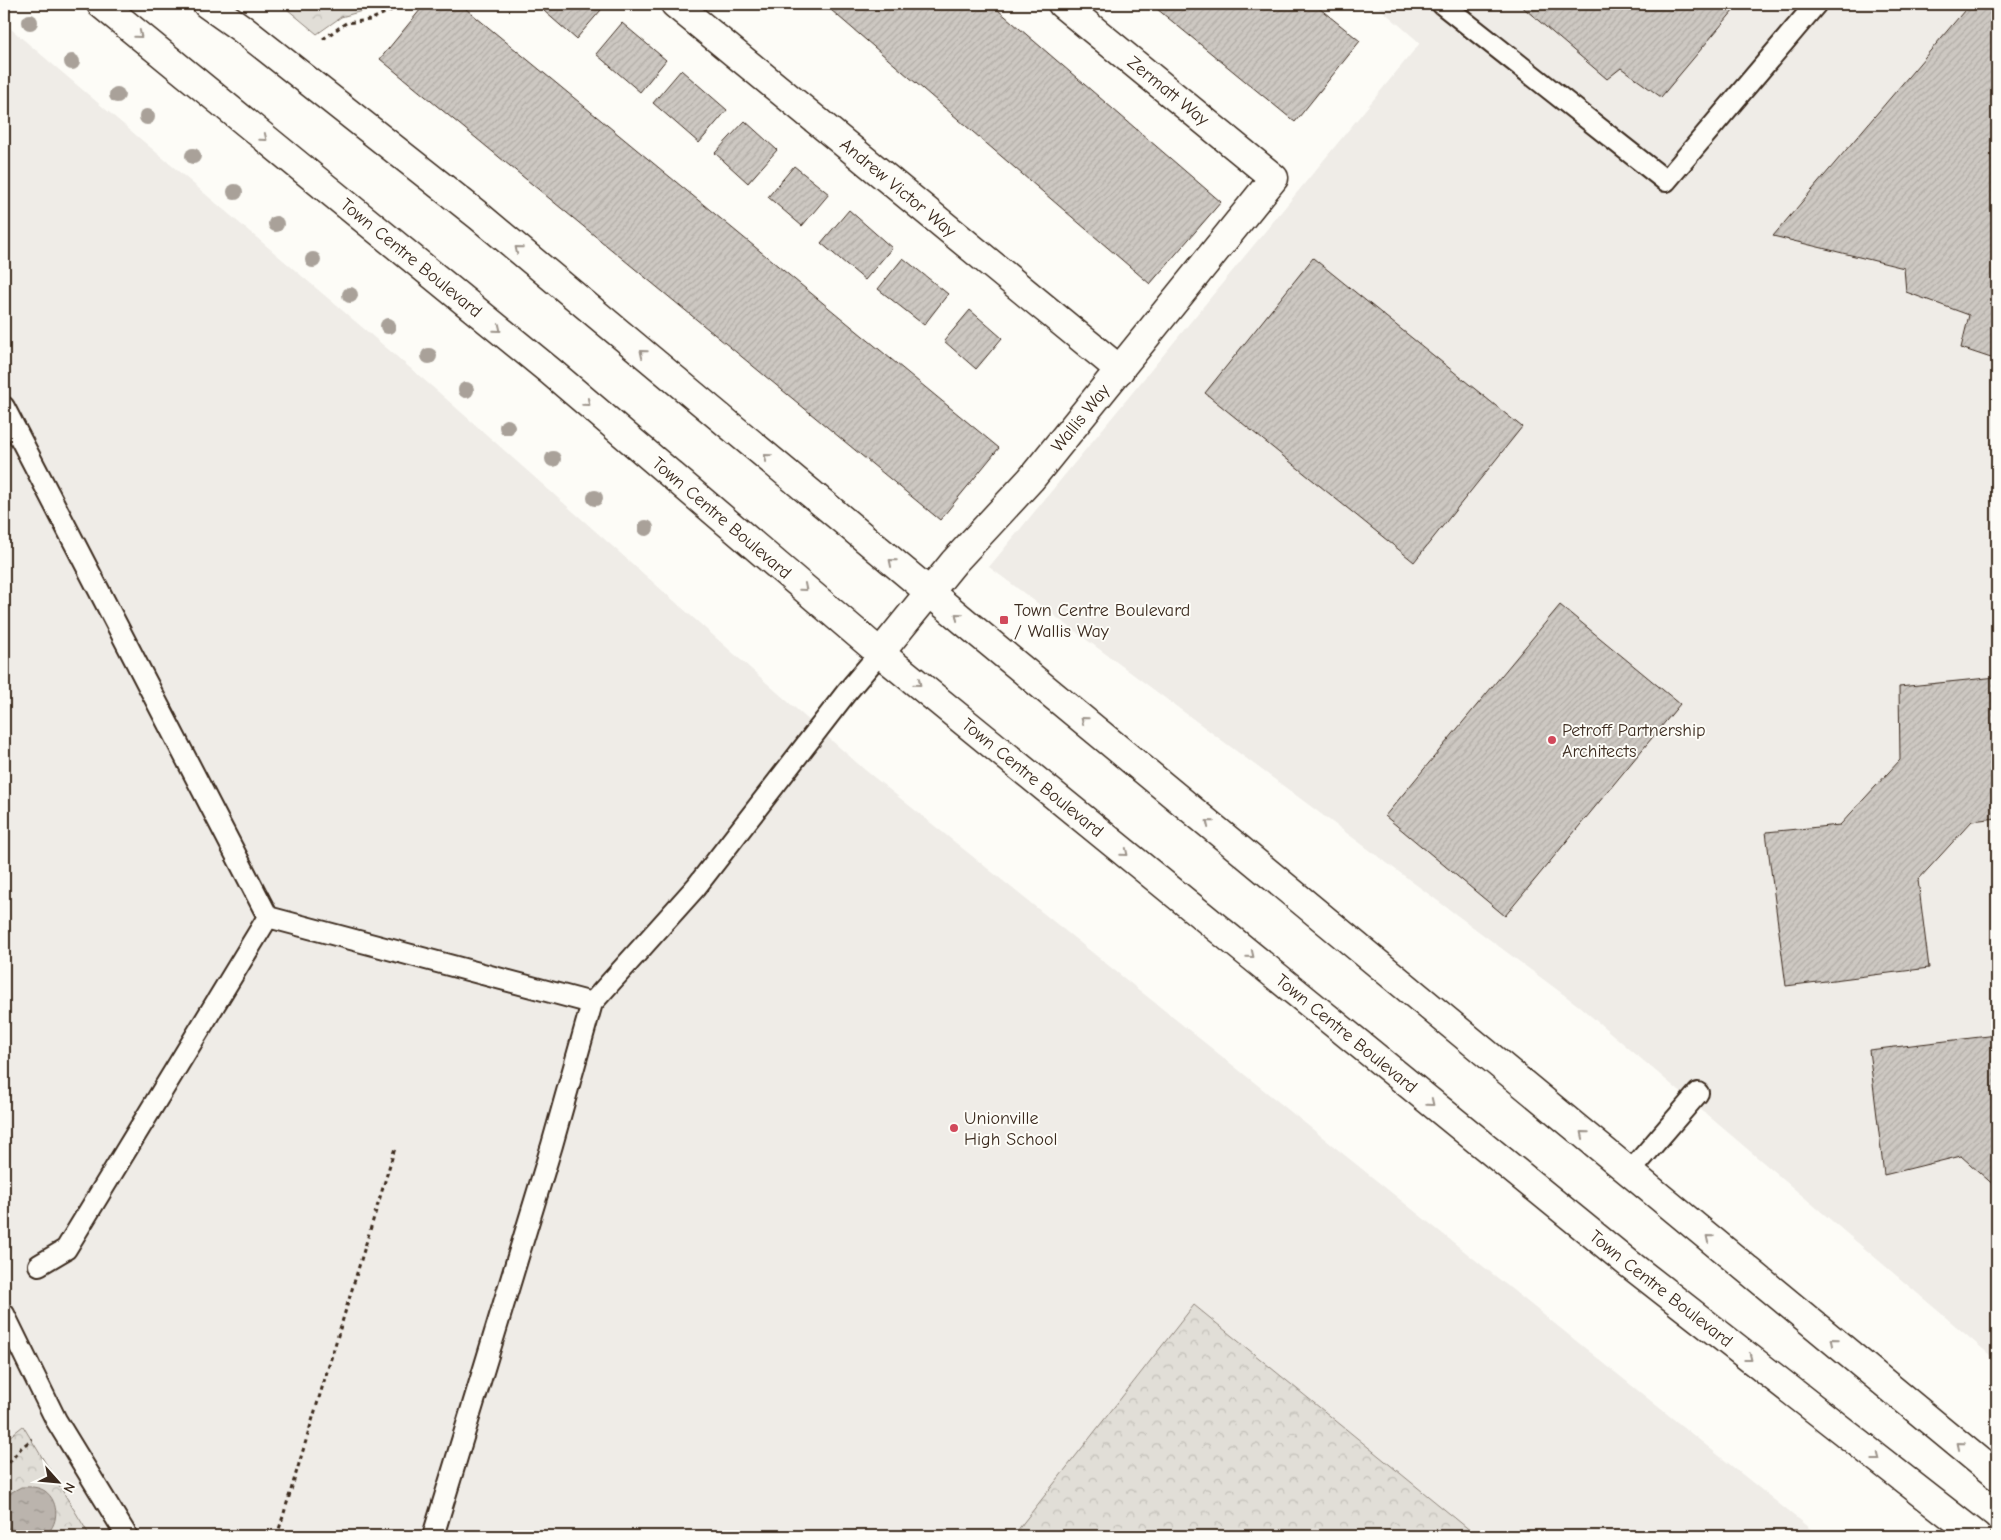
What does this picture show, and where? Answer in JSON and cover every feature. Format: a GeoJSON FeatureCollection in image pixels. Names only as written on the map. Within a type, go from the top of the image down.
{"type":"FeatureCollection","features":[{"type":"Feature","properties":{"kind":"main road","name":"Town Centre Boulevard"},"geometry":{"type":"LineString","coordinates":[[101,4],[542,365],[880,653],[1628,1263],[1976,1536]]}},
{"type":"Feature","properties":{"kind":"main road"},"geometry":{"type":"LineString","coordinates":[[207,4],[248,34],[479,216],[930,593],[1997,1476]]}},
{"type":"Feature","properties":{"kind":"main road","name":"Zermatt Way"},"geometry":{"type":"LineString","coordinates":[[1062,4],[1274,178]]}},
{"type":"Feature","properties":{"kind":"main road","name":"Andrew Victor Way"},"geometry":{"type":"LineString","coordinates":[[694,9],[1120,370]]}},
{"type":"Feature","properties":{"kind":"main road","name":"Wallis Way"},"geometry":{"type":"LineString","coordinates":[[880,653],[954,562],[1032,479],[1274,178]]}},
{"type":"Feature","properties":{"kind":"lane"},"geometry":{"type":"LineString","coordinates":[[1442,4],[1666,181],[1816,4]]}},
{"type":"Feature","properties":{"kind":"lane"},"geometry":{"type":"LineString","coordinates":[[4,407],[268,917],[592,1004]]}},
{"type":"Feature","properties":{"kind":"lane"},"geometry":{"type":"LineString","coordinates":[[433,1536],[552,1145],[592,1004],[696,887],[846,693],[880,653]]}},
{"type":"Feature","properties":{"kind":"lane"},"geometry":{"type":"LineString","coordinates":[[39,1264],[66,1249],[268,917]]}},
{"type":"Feature","properties":{"kind":"lane"},"geometry":{"type":"LineString","coordinates":[[1630,1172],[1698,1093]]}},
{"type":"Feature","properties":{"kind":"lane"},"geometry":{"type":"LineString","coordinates":[[4,1314],[56,1420],[127,1536]]}},
{"type":"Feature","properties":{"kind":"path"},"geometry":{"type":"LineString","coordinates":[[323,39],[346,23],[370,20],[404,4]]}},
{"type":"Feature","properties":{"kind":"path"},"geometry":{"type":"LineString","coordinates":[[277,1536],[395,1148]]}},
{"type":"Feature","properties":{"kind":"path"},"geometry":{"type":"LineString","coordinates":[[4,1469],[21,1448],[56,1420]]}},
{"type":"Feature","properties":{"kind":"shaded area"},"geometry":{"type":"Polygon","coordinates":[[[1375,4],[1997,4],[1997,1361],[1579,1006],[989,567],[1420,43],[1375,4]]]}},
{"type":"Feature","properties":{"kind":"shaded area"},"geometry":{"type":"Polygon","coordinates":[[[4,23],[436,390],[865,770],[1819,1536],[90,1536],[23,1426],[4,1441],[4,23]]]}},
{"type":"Feature","properties":{"kind":"green space"},"geometry":{"type":"Polygon","coordinates":[[[281,4],[387,4],[341,17],[317,34],[281,4]]]}},
{"type":"Feature","properties":{"kind":"green space"},"geometry":{"type":"Polygon","coordinates":[[[1194,1305],[1477,1536],[1013,1536],[1194,1305]]]}},
{"type":"Feature","properties":{"kind":"green space"},"geometry":{"type":"Polygon","coordinates":[[[23,1426],[90,1536],[4,1536],[4,1441],[23,1426]]]}},
{"type":"Feature","properties":{"kind":"water"},"geometry":{"type":"Polygon","coordinates":[[[21,1487],[42,1489],[53,1501],[56,1514],[55,1520],[49,1532],[44,1536],[12,1536],[4,1525],[4,1503],[10,1493],[21,1487]]]}},
{"type":"Feature","properties":{"kind":"building"},"geometry":{"type":"Polygon","coordinates":[[[425,4],[460,4],[999,448],[940,520],[380,59],[425,4]]]}},
{"type":"Feature","properties":{"kind":"building"},"geometry":{"type":"Polygon","coordinates":[[[550,4],[594,4],[601,10],[576,39],[544,11],[550,4]]]}},
{"type":"Feature","properties":{"kind":"building"},"geometry":{"type":"Polygon","coordinates":[[[824,4],[991,4],[1221,202],[1150,284],[824,4]]]}},
{"type":"Feature","properties":{"kind":"building"},"geometry":{"type":"Polygon","coordinates":[[[1151,4],[1314,4],[1360,41],[1295,122],[1151,4]]]}},
{"type":"Feature","properties":{"kind":"building"},"geometry":{"type":"Polygon","coordinates":[[[1519,4],[1739,4],[1661,97],[1621,68],[1607,79],[1519,4]]]}},
{"type":"Feature","properties":{"kind":"building"},"geometry":{"type":"Polygon","coordinates":[[[1970,4],[1997,4],[1997,360],[1961,348],[1969,315],[1906,292],[1904,268],[1773,236],[1970,4]]]}},
{"type":"Feature","properties":{"kind":"building"},"geometry":{"type":"Polygon","coordinates":[[[622,23],[666,60],[640,92],[596,54],[622,23]]]}},
{"type":"Feature","properties":{"kind":"building"},"geometry":{"type":"Polygon","coordinates":[[[681,70],[727,110],[699,143],[653,103],[681,70]]]}},
{"type":"Feature","properties":{"kind":"building"},"geometry":{"type":"Polygon","coordinates":[[[745,121],[777,150],[748,183],[715,153],[745,121]]]}},
{"type":"Feature","properties":{"kind":"building"},"geometry":{"type":"Polygon","coordinates":[[[794,166],[829,194],[802,226],[768,197],[794,166]]]}},
{"type":"Feature","properties":{"kind":"building"},"geometry":{"type":"Polygon","coordinates":[[[849,210],[892,248],[865,280],[821,243],[849,210]]]}},
{"type":"Feature","properties":{"kind":"building"},"geometry":{"type":"Polygon","coordinates":[[[903,258],[948,294],[924,325],[878,289],[903,258]]]}},
{"type":"Feature","properties":{"kind":"building"},"geometry":{"type":"Polygon","coordinates":[[[1313,258],[1522,427],[1414,562],[1205,393],[1313,258]]]}},
{"type":"Feature","properties":{"kind":"building"},"geometry":{"type":"Polygon","coordinates":[[[970,310],[1002,338],[976,369],[944,341],[970,310]]]}},
{"type":"Feature","properties":{"kind":"building"},"geometry":{"type":"Polygon","coordinates":[[[1560,605],[1680,704],[1505,916],[1385,816],[1560,605]]]}},
{"type":"Feature","properties":{"kind":"building"},"geometry":{"type":"Polygon","coordinates":[[[1997,677],[1997,818],[1972,821],[1918,880],[1929,968],[1786,986],[1766,832],[1840,825],[1900,760],[1899,687],[1997,677]]]}},
{"type":"Feature","properties":{"kind":"building"},"geometry":{"type":"Polygon","coordinates":[[[1997,1035],[1997,1188],[1961,1156],[1884,1175],[1869,1050],[1997,1035]]]}},
{"type":"Feature","properties":{"kind":"place","name":"Town Centre Boulevard / Wallis Way"},"geometry":{"type":"Point","coordinates":[1004,620]}},
{"type":"Feature","properties":{"kind":"place","name":"Petroff Partnership Architects"},"geometry":{"type":"Point","coordinates":[1552,740]}},
{"type":"Feature","properties":{"kind":"place","name":"Unionville High School"},"geometry":{"type":"Point","coordinates":[954,1128]}}]}
